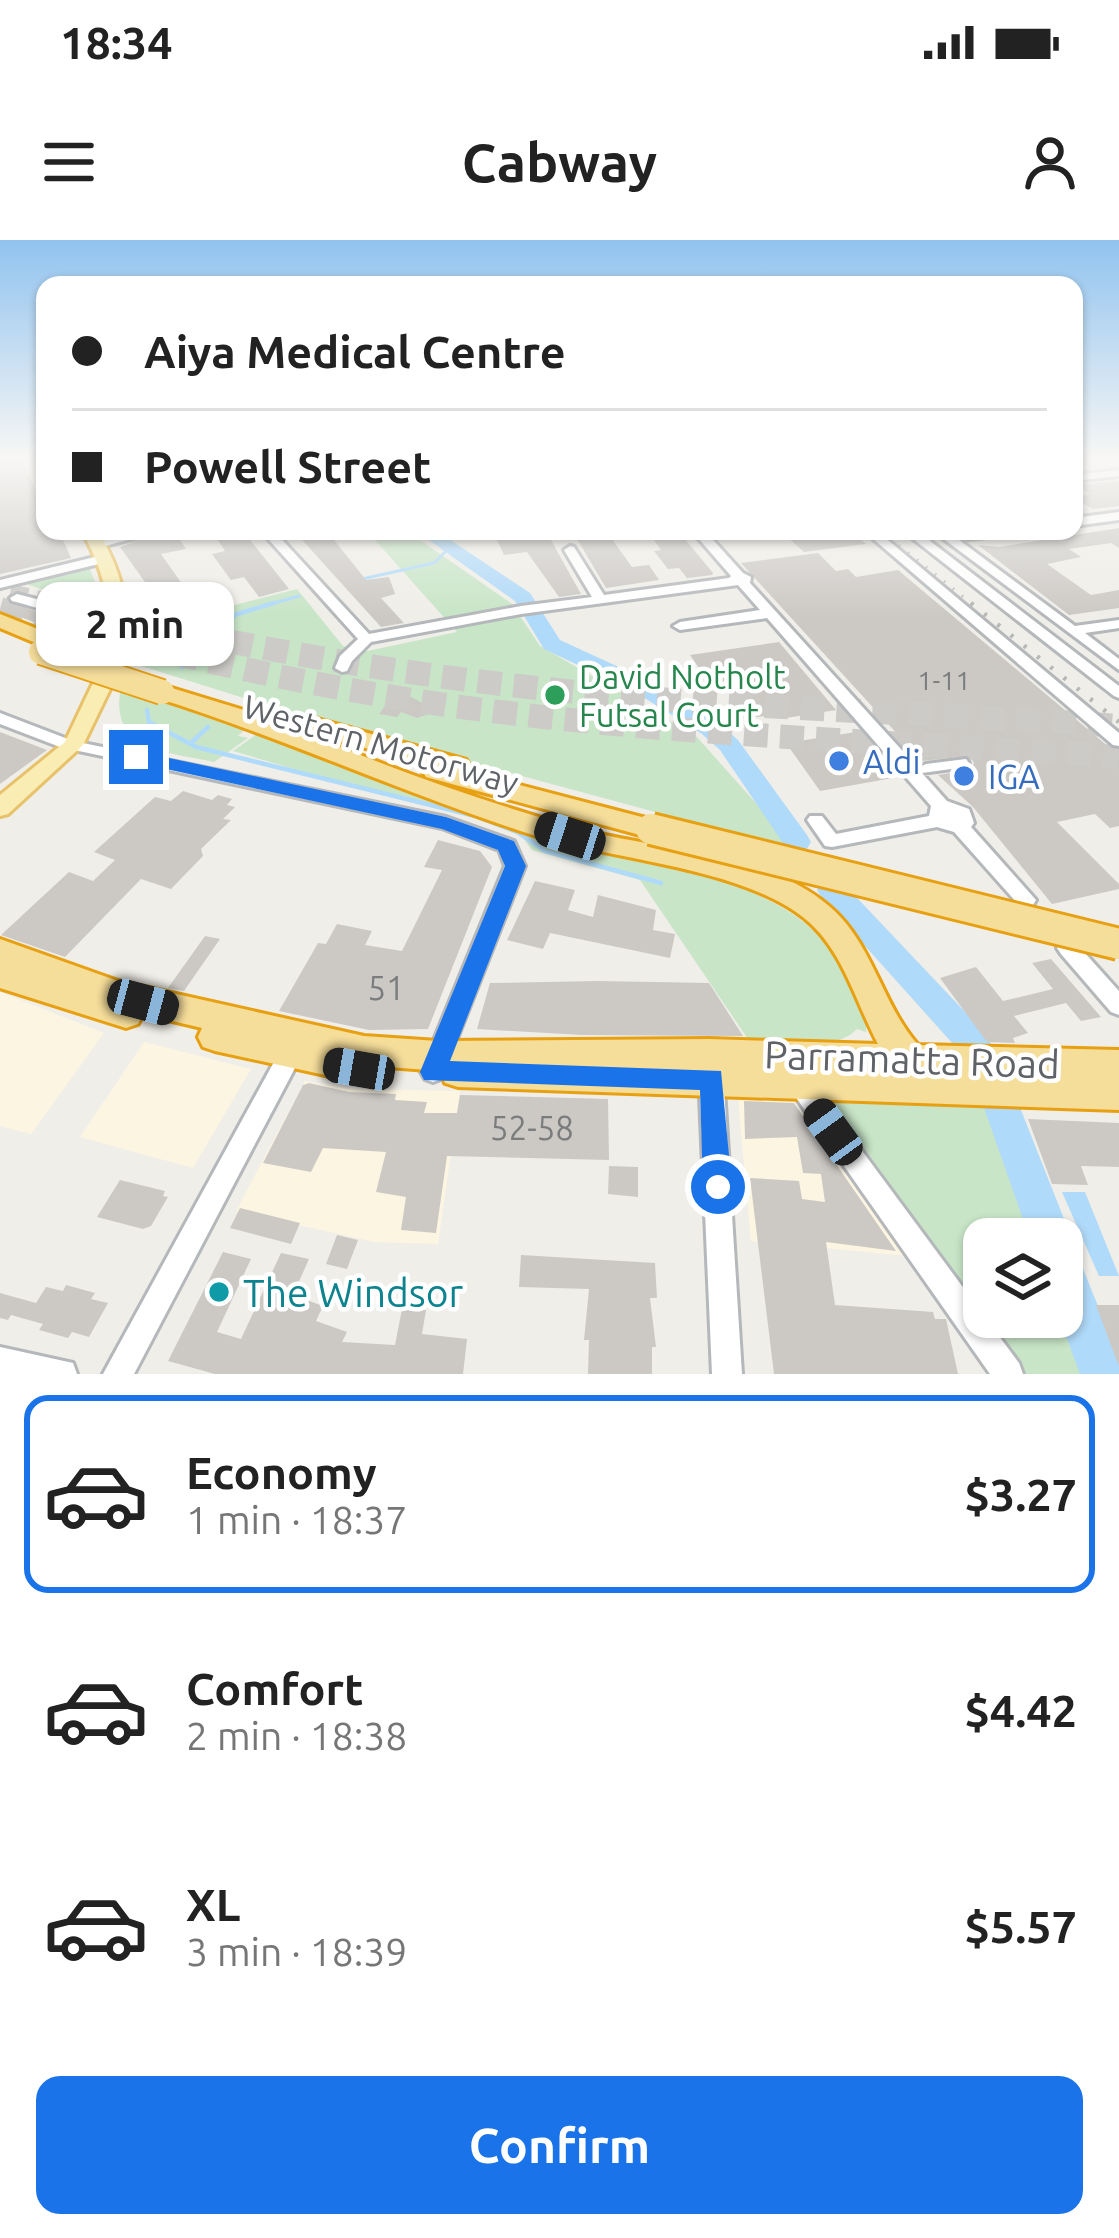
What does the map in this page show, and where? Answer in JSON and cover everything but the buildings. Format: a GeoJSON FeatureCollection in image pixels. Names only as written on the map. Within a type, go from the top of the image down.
{"type":"FeatureCollection","features":[{"type":"Feature","properties":{"kind":"highway","name":"Western Motorway"},"geometry":{"type":"LineString","coordinates":[[0,620],[274,728],[1119,944]]}},
{"type":"Feature","properties":{"kind":"highway","name":"Western Motorway"},"geometry":{"type":"LineString","coordinates":[[0,638],[653,824],[1119,928]]}},
{"type":"Feature","properties":{"kind":"highway"},"geometry":{"type":"LineString","coordinates":[[274,728],[544,827],[766,884],[805,903],[845,940],[910,1060]]}},
{"type":"Feature","properties":{"kind":"highway","name":"Parramatta Road"},"geometry":{"type":"LineString","coordinates":[[0,951],[115,994],[359,1069],[435,1064],[711,1066],[910,1060],[930,1073],[1117,1084]]}},
{"type":"Feature","properties":{"kind":"highway","name":"Parramatta Road"},"geometry":{"type":"LineString","coordinates":[[0,975],[76,1001],[294,1047]]}},
{"type":"Feature","properties":{"kind":"highway","name":"Parramatta Road"},"geometry":{"type":"LineString","coordinates":[[711,1066],[798,1082],[1117,1084]]}},
{"type":"Feature","properties":{"kind":"main road"},"geometry":{"type":"LineString","coordinates":[[96,545],[127,619],[110,658]]}},
{"type":"Feature","properties":{"kind":"main road"},"geometry":{"type":"LineString","coordinates":[[0,808],[72,744],[102,685]]}},
{"type":"Feature","properties":{"kind":"street"},"geometry":{"type":"LineString","coordinates":[[1083,521],[1119,516]]}},
{"type":"Feature","properties":{"kind":"street"},"geometry":{"type":"LineString","coordinates":[[275,540],[366,639]]}},
{"type":"Feature","properties":{"kind":"street"},"geometry":{"type":"LineString","coordinates":[[706,540],[840,684],[947,818],[1026,900]]}},
{"type":"Feature","properties":{"kind":"street"},"geometry":{"type":"LineString","coordinates":[[880,540],[1119,741]]}},
{"type":"Feature","properties":{"kind":"street"},"geometry":{"type":"LineString","coordinates":[[921,540],[1119,693]]}},
{"type":"Feature","properties":{"kind":"street"},"geometry":{"type":"LineString","coordinates":[[951,540],[1119,668]]}},
{"type":"Feature","properties":{"kind":"street"},"geometry":{"type":"LineString","coordinates":[[0,584],[96,545]]}},
{"type":"Feature","properties":{"kind":"street"},"geometry":{"type":"LineString","coordinates":[[570,550],[600,599]]}},
{"type":"Feature","properties":{"kind":"street"},"geometry":{"type":"LineString","coordinates":[[342,668],[366,639],[493,614],[738,579]]}},
{"type":"Feature","properties":{"kind":"street"},"geometry":{"type":"LineString","coordinates":[[16,598],[127,619]]}},
{"type":"Feature","properties":{"kind":"street"},"geometry":{"type":"LineString","coordinates":[[680,626],[771,613]]}},
{"type":"Feature","properties":{"kind":"street"},"geometry":{"type":"LineString","coordinates":[[1072,631],[1119,623]]}},
{"type":"Feature","properties":{"kind":"street"},"geometry":{"type":"LineString","coordinates":[[1094,674],[1119,668]]}},
{"type":"Feature","properties":{"kind":"street"},"geometry":{"type":"LineString","coordinates":[[0,718],[72,744],[446,823],[507,846],[515,866],[435,1064]]}},
{"type":"Feature","properties":{"kind":"street"},"geometry":{"type":"LineString","coordinates":[[926,769],[960,763]]}},
{"type":"Feature","properties":{"kind":"street"},"geometry":{"type":"LineString","coordinates":[[816,820],[832,842],[947,818]]}},
{"type":"Feature","properties":{"kind":"street"},"geometry":{"type":"LineString","coordinates":[[1068,948],[1108,980],[1119,1006]]}},
{"type":"Feature","properties":{"kind":"street"},"geometry":{"type":"LineString","coordinates":[[108,1374],[119,1373],[294,1047]]}},
{"type":"Feature","properties":{"kind":"street"},"geometry":{"type":"LineString","coordinates":[[711,1066],[727,1374]]}},
{"type":"Feature","properties":{"kind":"street"},"geometry":{"type":"LineString","coordinates":[[798,1082],[1008,1374]]}},
{"type":"Feature","properties":{"kind":"street"},"geometry":{"type":"LineString","coordinates":[[0,1362],[62,1374]]}},
{"type":"Feature","properties":{"kind":"shaded area"},"geometry":{"type":"Polygon","coordinates":[[[0,992],[104,1033],[31,1134],[0,1126],[0,992]]]}},
{"type":"Feature","properties":{"kind":"shaded area"},"geometry":{"type":"Polygon","coordinates":[[[144,1042],[251,1069],[193,1168],[80,1137],[144,1042]]]}},
{"type":"Feature","properties":{"kind":"shaded area"},"geometry":{"type":"Polygon","coordinates":[[[305,1081],[349,1089],[460,1091],[438,1244],[374,1242],[236,1211],[305,1081]]]}},
{"type":"Feature","properties":{"kind":"shaded area"},"geometry":{"type":"Polygon","coordinates":[[[738,1099],[801,1101],[908,1256],[751,1241],[738,1099]]]}},
{"type":"Feature","properties":{"kind":"green space"},"geometry":{"type":"Polygon","coordinates":[[[375,540],[420,540],[512,604],[540,646],[696,736],[795,847],[765,840],[753,893],[786,910],[825,942],[858,999],[866,1032],[857,1029],[821,1043],[748,1039],[640,880],[532,850],[519,832],[476,815],[378,794],[233,751],[257,734],[539,834],[679,871],[696,823],[321,722],[122,660],[145,603],[217,585],[231,606],[297,589],[343,646],[367,651],[457,632],[375,540]]]}},
{"type":"Feature","properties":{"kind":"green space"},"geometry":{"type":"Polygon","coordinates":[[[89,567],[104,605],[100,614],[74,608],[80,602],[23,583],[89,567]]]}},
{"type":"Feature","properties":{"kind":"green space"},"geometry":{"type":"Polygon","coordinates":[[[121,688],[244,730],[238,736],[248,738],[214,762],[161,751],[133,736],[124,724],[119,709],[121,688]]]}},
{"type":"Feature","properties":{"kind":"green space"},"geometry":{"type":"Polygon","coordinates":[[[824,1101],[984,1104],[1027,1218],[963,1218],[963,1296],[824,1101]]]}},
{"type":"Feature","properties":{"kind":"green space"},"geometry":{"type":"Polygon","coordinates":[[[993,1338],[1073,1338],[1088,1374],[1019,1374],[993,1338]]]}},
{"type":"Feature","properties":{"kind":"water"},"geometry":{"type":"Polygon","coordinates":[[[1062,1192],[1085,1192],[1119,1276],[1099,1276],[1083,1240],[1083,1218],[1073,1218],[1062,1192]]]}},
{"type":"Feature","properties":{"kind":"waterway"},"geometry":{"type":"LineString","coordinates":[[438,540],[523,597],[552,644],[643,687],[711,729],[729,745],[797,842]]}},
{"type":"Feature","properties":{"kind":"waterway"},"geometry":{"type":"LineString","coordinates":[[362,579],[434,563],[449,548]]}},
{"type":"Feature","properties":{"kind":"waterway"},"geometry":{"type":"LineString","coordinates":[[264,606],[299,596]]}},
{"type":"Feature","properties":{"kind":"waterway"},"geometry":{"type":"LineString","coordinates":[[264,606],[274,603]]}},
{"type":"Feature","properties":{"kind":"waterway"},"geometry":{"type":"LineString","coordinates":[[182,667],[229,627],[234,615],[264,606]]}},
{"type":"Feature","properties":{"kind":"waterway"},"geometry":{"type":"LineString","coordinates":[[147,710],[149,722],[196,747],[475,816],[517,832],[545,851],[661,883]]}},
{"type":"Feature","properties":{"kind":"waterway"},"geometry":{"type":"LineString","coordinates":[[192,742],[208,727]]}},
{"type":"Feature","properties":{"kind":"waterway"},"geometry":{"type":"LineString","coordinates":[[832,890],[974,1044]]}},
{"type":"Feature","properties":{"kind":"waterway"},"geometry":{"type":"LineString","coordinates":[[1001,1105],[1043,1218]]}},
{"type":"Feature","properties":{"kind":"waterway"},"geometry":{"type":"LineString","coordinates":[[1083,1323],[1103,1374]]}},
{"type":"Feature","properties":{"kind":"tunnel"},"geometry":{"type":"LineString","coordinates":[[10,593],[54,603]]}},
{"type":"Feature","properties":{"kind":"tunnel"},"geometry":{"type":"LineString","coordinates":[[54,603],[299,654],[485,682],[690,701],[1119,726]]}},
{"type":"Feature","properties":{"kind":"tunnel"},"geometry":{"type":"LineString","coordinates":[[54,603],[66,606]]}},
{"type":"Feature","properties":{"kind":"tunnel"},"geometry":{"type":"LineString","coordinates":[[0,609],[222,664],[446,705],[698,731],[1119,757]]}},
{"type":"Feature","properties":{"kind":"railway"},"geometry":{"type":"LineString","coordinates":[[892,540],[975,606]]}},
{"type":"Feature","properties":{"kind":"railway"},"geometry":{"type":"LineString","coordinates":[[971,603],[1119,722]]}},
{"type":"Feature","properties":{"kind":"place","name":"David Notholt Futsal Court"},"geometry":{"type":"Point","coordinates":[555,695]}},
{"type":"Feature","properties":{"kind":"place","name":"Aldi"},"geometry":{"type":"Point","coordinates":[839,761]}},
{"type":"Feature","properties":{"kind":"place","name":"IGA"},"geometry":{"type":"Point","coordinates":[964,776]}},
{"type":"Feature","properties":{"kind":"place","name":"The Windsor"},"geometry":{"type":"Point","coordinates":[219,1292]}},
{"type":"Feature","properties":{"kind":"route"},"geometry":{"type":"LineString","coordinates":[[136,757],[446,823],[507,846],[515,866],[433,1072],[712,1079],[718,1187]]}}]}
